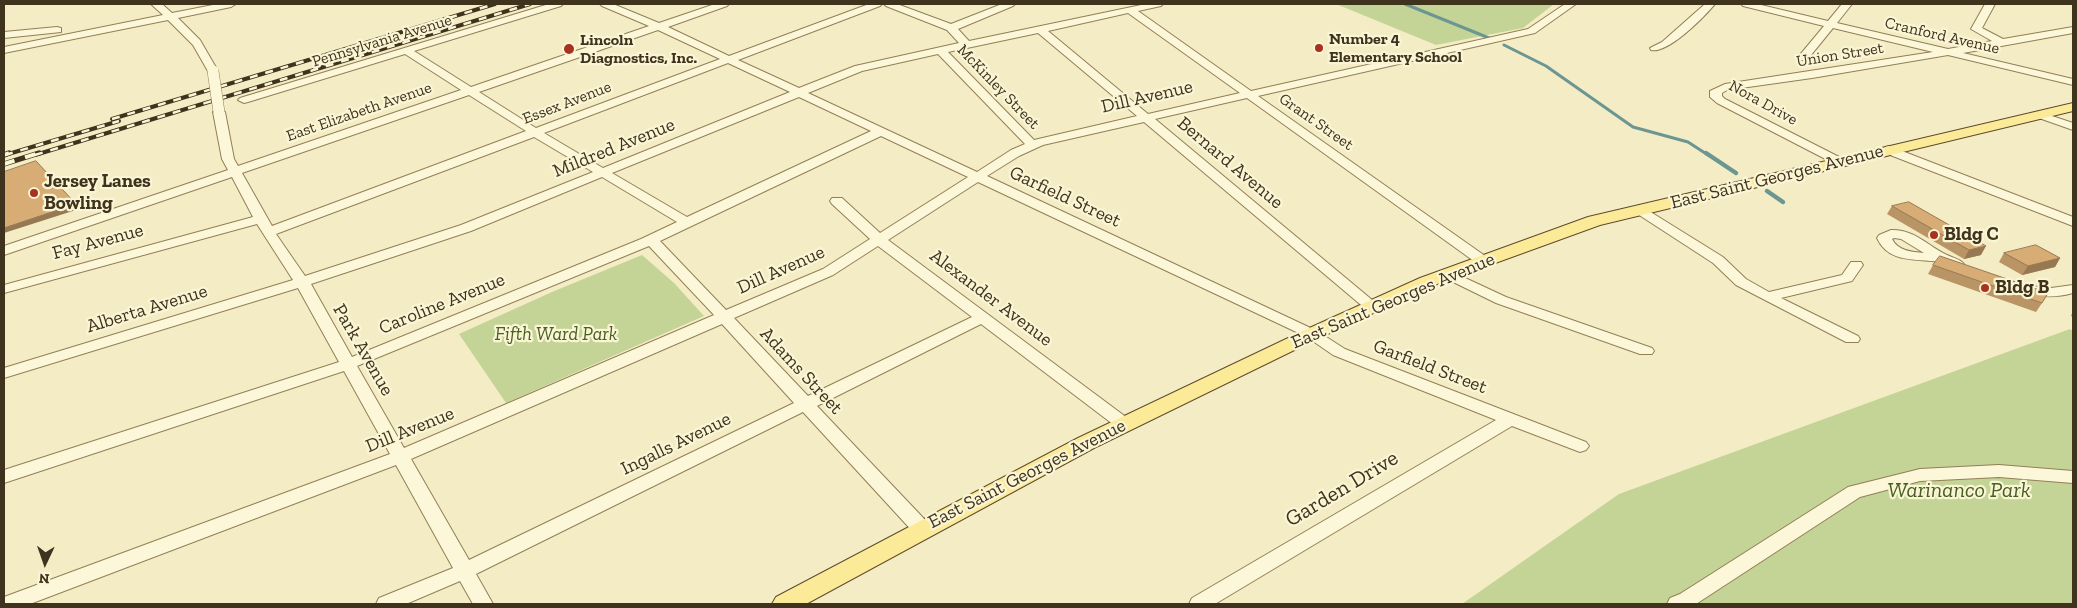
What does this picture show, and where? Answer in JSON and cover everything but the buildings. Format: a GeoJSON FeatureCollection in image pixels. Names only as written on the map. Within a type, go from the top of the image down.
{"type":"FeatureCollection","features":[{"type":"Feature","properties":{"kind":"main road","name":"East Saint Georges Avenue"},"geometry":{"type":"LineString","coordinates":[[792,603],[922,529],[1124,424],[1372,306],[1448,274],[1594,221],[2073,107]]}},
{"type":"Feature","properties":{"kind":"street","name":"Park Avenue"},"geometry":{"type":"LineString","coordinates":[[156,4],[204,52],[213,72],[228,159],[265,226],[302,282],[483,604]]}},
{"type":"Feature","properties":{"kind":"street"},"geometry":{"type":"LineString","coordinates":[[4,50],[231,4]]}},
{"type":"Feature","properties":{"kind":"street","name":"Pennsylvania Avenue"},"geometry":{"type":"LineString","coordinates":[[244,100],[558,4]]}},
{"type":"Feature","properties":{"kind":"street","name":"Garfield Street"},"geometry":{"type":"LineString","coordinates":[[605,4],[729,59],[1312,334],[1339,352],[1580,446]]}},
{"type":"Feature","properties":{"kind":"street","name":"East Elizabeth Avenue"},"geometry":{"type":"LineString","coordinates":[[4,251],[724,4]]}},
{"type":"Feature","properties":{"kind":"street","name":"Essex Avenue"},"geometry":{"type":"LineString","coordinates":[[265,226],[535,132],[877,4]]}},
{"type":"Feature","properties":{"kind":"street","name":"McKinley Street"},"geometry":{"type":"LineString","coordinates":[[889,4],[950,28],[966,45]]}},
{"type":"Feature","properties":{"kind":"street"},"geometry":{"type":"LineString","coordinates":[[950,28],[1010,4]]}},
{"type":"Feature","properties":{"kind":"street"},"geometry":{"type":"LineString","coordinates":[[966,45],[1152,4]]}},
{"type":"Feature","properties":{"kind":"street","name":"Dill Avenue"},"geometry":{"type":"LineString","coordinates":[[8,604],[400,457],[828,272],[1015,153],[1033,145],[1531,31],[1571,4]]}},
{"type":"Feature","properties":{"kind":"street"},"geometry":{"type":"LineString","coordinates":[[1655,48],[1666,44],[1710,4]]}},
{"type":"Feature","properties":{"kind":"street","name":"Cranford Avenue"},"geometry":{"type":"LineString","coordinates":[[1746,4],[2073,82]]}},
{"type":"Feature","properties":{"kind":"street"},"geometry":{"type":"LineString","coordinates":[[1803,58],[1847,4]]}},
{"type":"Feature","properties":{"kind":"street"},"geometry":{"type":"LineString","coordinates":[[1987,4],[1976,29],[2001,42]]}},
{"type":"Feature","properties":{"kind":"street","name":"Grant Street"},"geometry":{"type":"LineString","coordinates":[[1130,10],[1483,261]]}},
{"type":"Feature","properties":{"kind":"street"},"geometry":{"type":"LineString","coordinates":[[4,35],[126,24]]}},
{"type":"Feature","properties":{"kind":"street","name":"Bernard Avenue"},"geometry":{"type":"LineString","coordinates":[[1040,29],[1372,306]]}},
{"type":"Feature","properties":{"kind":"street","name":"Union Street"},"geometry":{"type":"LineString","coordinates":[[1788,80],[2073,30]]}},
{"type":"Feature","properties":{"kind":"street","name":"Mildred Avenue"},"geometry":{"type":"LineString","coordinates":[[302,282],[466,228],[859,68],[966,45]]}},
{"type":"Feature","properties":{"kind":"street"},"geometry":{"type":"LineString","coordinates":[[405,50],[535,132],[687,223]]}},
{"type":"Feature","properties":{"kind":"street","name":"McKinley Street"},"geometry":{"type":"LineString","coordinates":[[941,51],[1033,145]]}},
{"type":"Feature","properties":{"kind":"street","name":"Nora Drive"},"geometry":{"type":"LineString","coordinates":[[1788,80],[1719,88],[1715,94],[1721,100],[1839,162]]}},
{"type":"Feature","properties":{"kind":"street"},"geometry":{"type":"LineString","coordinates":[[2040,115],[2073,127]]}},
{"type":"Feature","properties":{"kind":"street","name":"Caroline Avenue"},"geometry":{"type":"LineString","coordinates":[[4,477],[348,364],[652,240],[881,131]]}},
{"type":"Feature","properties":{"kind":"street"},"geometry":{"type":"LineString","coordinates":[[1889,150],[2073,222]]}},
{"type":"Feature","properties":{"kind":"street","name":"Alexander Avenue"},"geometry":{"type":"LineString","coordinates":[[837,201],[879,240],[1124,424]]}},
{"type":"Feature","properties":{"kind":"street"},"geometry":{"type":"LineString","coordinates":[[1641,210],[1718,260],[1742,282],[1767,297],[1852,340]]}},
{"type":"Feature","properties":{"kind":"street","name":"Fay Avenue"},"geometry":{"type":"LineString","coordinates":[[4,289],[265,226]]}},
{"type":"Feature","properties":{"kind":"street","name":"Adams Street"},"geometry":{"type":"LineString","coordinates":[[652,240],[922,529]]}},
{"type":"Feature","properties":{"kind":"street"},"geometry":{"type":"LineString","coordinates":[[1941,258],[1968,268]]}},
{"type":"Feature","properties":{"kind":"street"},"geometry":{"type":"LineString","coordinates":[[1767,297],[1847,278],[1856,265]]}},
{"type":"Feature","properties":{"kind":"street"},"geometry":{"type":"LineString","coordinates":[[1448,274],[1501,300],[1646,351]]}},
{"type":"Feature","properties":{"kind":"street","name":"Alberta Avenue"},"geometry":{"type":"LineString","coordinates":[[4,373],[302,282]]}},
{"type":"Feature","properties":{"kind":"street"},"geometry":{"type":"LineString","coordinates":[[2013,284],[2045,293],[2059,293],[2073,288]]}},
{"type":"Feature","properties":{"kind":"street","name":"Ingalls Avenue"},"geometry":{"type":"LineString","coordinates":[[386,604],[464,571],[982,318]]}},
{"type":"Feature","properties":{"kind":"street","name":"Garden Drive"},"geometry":{"type":"LineString","coordinates":[[1199,604],[1512,418]]}},
{"type":"Feature","properties":{"kind":"street"},"geometry":{"type":"LineString","coordinates":[[1677,604],[1687,600],[1854,492],[1920,475],[2000,471],[2073,477]]}},
{"type":"Feature","properties":{"kind":"green space"},"geometry":{"type":"Polygon","coordinates":[[[1336,4],[1554,4],[1523,28],[1436,45],[1336,4]]]}},
{"type":"Feature","properties":{"kind":"green space","name":"Fifth Ward Park"},"geometry":{"type":"Polygon","coordinates":[[[642,255],[674,283],[704,316],[506,403],[459,334],[552,292],[642,255]]]}},
{"type":"Feature","properties":{"kind":"green space","name":"Warinanco Park"},"geometry":{"type":"Polygon","coordinates":[[[2070,329],[2073,331],[2073,604],[1462,604],[1619,494],[2070,329]]]}},
{"type":"Feature","properties":{"kind":"waterway"},"geometry":{"type":"LineString","coordinates":[[1405,4],[1489,38]]}},
{"type":"Feature","properties":{"kind":"waterway"},"geometry":{"type":"LineString","coordinates":[[1504,45],[1546,66],[1633,127],[1688,142],[1708,155]]}},
{"type":"Feature","properties":{"kind":"waterway"},"geometry":{"type":"LineString","coordinates":[[1706,153],[1736,173]]}},
{"type":"Feature","properties":{"kind":"waterway"},"geometry":{"type":"LineString","coordinates":[[1767,191],[1783,202]]}},
{"type":"Feature","properties":{"kind":"railway"},"geometry":{"type":"LineString","coordinates":[[112,119],[495,4]]}},
{"type":"Feature","properties":{"kind":"railway"},"geometry":{"type":"LineString","coordinates":[[35,155],[530,4]]}},
{"type":"Feature","properties":{"kind":"railway"},"geometry":{"type":"LineString","coordinates":[[5,155],[119,121]]}},
{"type":"Feature","properties":{"kind":"railway"},"geometry":{"type":"LineString","coordinates":[[4,155],[9,153]]}},
{"type":"Feature","properties":{"kind":"railway"},"geometry":{"type":"LineString","coordinates":[[4,164],[39,153]]}},
{"type":"Feature","properties":{"kind":"place","name":"Number 4 Elementary School"},"geometry":{"type":"Point","coordinates":[1319,48]}},
{"type":"Feature","properties":{"kind":"place","name":"Lincoln Diagnostics, Inc."},"geometry":{"type":"Point","coordinates":[569,49]}},
{"type":"Feature","properties":{"kind":"place","name":"Jersey Lanes Bowling"},"geometry":{"type":"Point","coordinates":[34,193]}},
{"type":"Feature","properties":{"kind":"place","name":"Bldg C"},"geometry":{"type":"Point","coordinates":[1934,235]}},
{"type":"Feature","properties":{"kind":"place","name":"Bldg B"},"geometry":{"type":"Point","coordinates":[1985,288]}}]}
